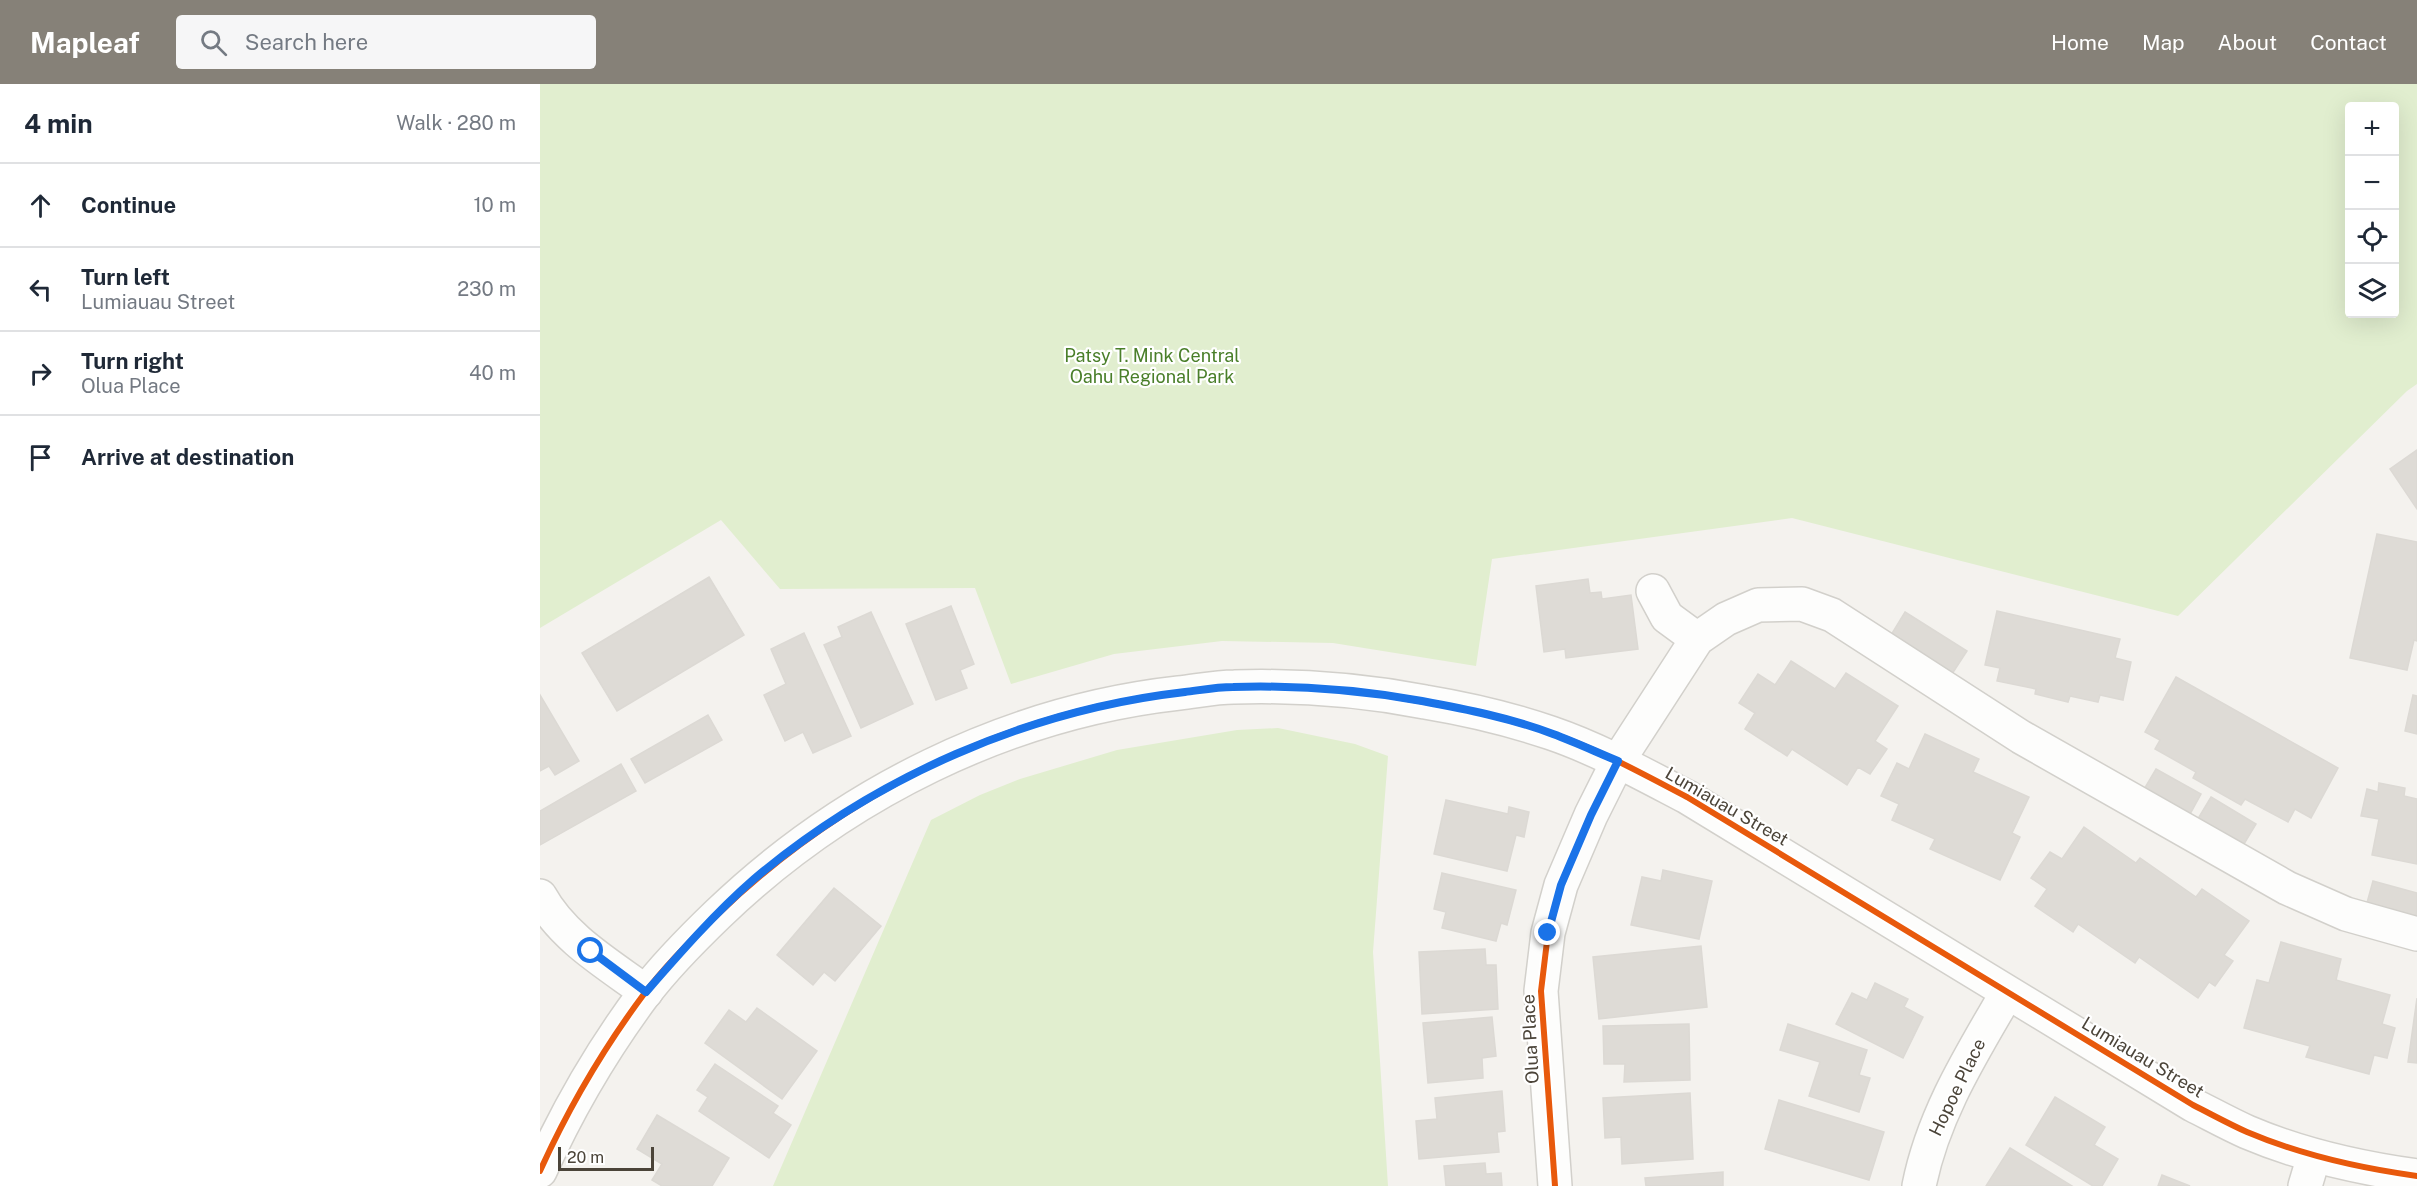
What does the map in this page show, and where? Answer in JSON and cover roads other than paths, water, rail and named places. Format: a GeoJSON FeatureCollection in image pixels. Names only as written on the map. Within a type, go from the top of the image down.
{"type":"FeatureCollection","features":[{"type":"Feature","properties":{"kind":"street"},"geometry":{"type":"LineString","coordinates":[[1653,591],[1667,617],[1697,639],[1726,619],[1758,605],[1802,604],[1832,615],[2021,737],[2287,888],[2346,914],[2417,934]]}},
{"type":"Feature","properties":{"kind":"street","name":"Olua Place"},"geometry":{"type":"LineString","coordinates":[[1555,1186],[1541,991],[1548,933],[1561,885],[1591,815],[1618,761],[1697,639]]}},
{"type":"Feature","properties":{"kind":"street","name":"Lumiauau Street"},"geometry":{"type":"LineString","coordinates":[[540,1171],[556,1135],[600,1059],[646,992],[695,936],[754,880],[812,834],[885,789],[956,753],[1044,720],[1101,705],[1157,695],[1231,687],[1312,687],[1390,695],[1468,710],[1541,730],[1618,761],[1687,797],[2193,1105],[2246,1132],[2310,1171],[2376,1170],[2417,1176]]}},
{"type":"Feature","properties":{"kind":"street"},"geometry":{"type":"LineString","coordinates":[[540,896],[559,924],[646,992]]}},
{"type":"Feature","properties":{"kind":"street","name":"Hopoe Place"},"geometry":{"type":"LineString","coordinates":[[1919,1186],[1925,1158],[1938,1119],[1978,1042],[2007,993]]}},
{"type":"Feature","properties":{"kind":"park label","name":"Patsy T. Mink Central Oahu Regional Park"},"geometry":{"type":"Point","coordinates":[1152,365]}}]}
